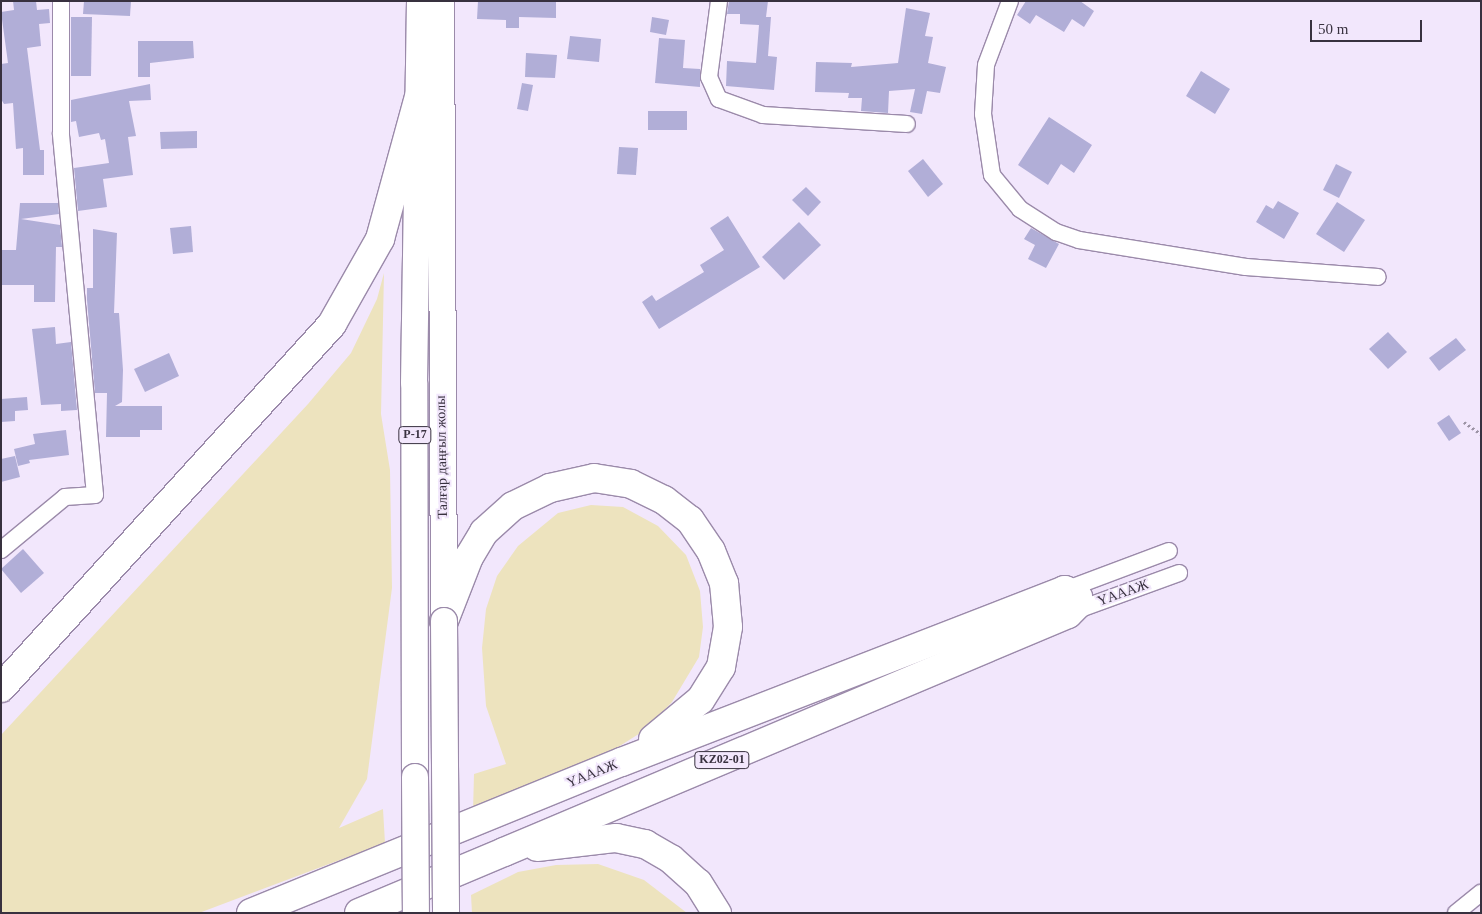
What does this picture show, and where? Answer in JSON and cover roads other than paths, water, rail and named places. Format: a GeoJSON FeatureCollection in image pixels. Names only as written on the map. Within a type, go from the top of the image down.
{"type":"FeatureCollection","features":[{"type":"Feature","properties":{"kind":"highway"},"geometry":{"type":"LineString","coordinates":[[1,688],[332,324],[380,239],[420,93]]}},
{"type":"Feature","properties":{"kind":"highway"},"geometry":{"type":"LineString","coordinates":[[444,621],[469,557],[484,532],[514,506],[550,488],[594,478],[631,484],[664,500],[690,520],[711,551],[724,583],[728,627],[722,667],[700,700],[684,717],[621,762]]}},
{"type":"Feature","properties":{"kind":"highway","name":"ҮАААЖ"},"geometry":{"type":"LineString","coordinates":[[251,913],[621,762],[935,640],[1066,602]]}},
{"type":"Feature","properties":{"kind":"highway","name":"KZ02-01"},"geometry":{"type":"LineString","coordinates":[[359,913],[940,668],[1066,602]]}},
{"type":"Feature","properties":{"kind":"highway"},"geometry":{"type":"LineString","coordinates":[[504,852],[616,838],[645,844],[698,883],[717,913]]}},
{"type":"Feature","properties":{"kind":"main road","name":"Талғар даңғыл жолы"},"geometry":{"type":"LineString","coordinates":[[416,913],[414,383],[420,1]]}},
{"type":"Feature","properties":{"kind":"main road","name":"Талғар даңғыл жолы"},"geometry":{"type":"LineString","coordinates":[[441,1],[446,913]]}},
{"type":"Feature","properties":{"kind":"street"},"geometry":{"type":"LineString","coordinates":[[1,550],[65,498],[95,495],[61,133],[61,1]]}},
{"type":"Feature","properties":{"kind":"street"},"geometry":{"type":"LineString","coordinates":[[719,1],[709,77],[719,100],[763,115],[907,124]]}},
{"type":"Feature","properties":{"kind":"street"},"geometry":{"type":"LineString","coordinates":[[1010,1],[986,66],[983,114],[992,175],[1020,210],[1056,232],[1079,240],[1246,268],[1378,277]]}},
{"type":"Feature","properties":{"kind":"street","name":"ҮАААЖ"},"geometry":{"type":"LineString","coordinates":[[1066,602],[1169,550]]}},
{"type":"Feature","properties":{"kind":"street","name":"ҮАААЖ"},"geometry":{"type":"LineString","coordinates":[[1066,602],[1179,573]]}},
{"type":"Feature","properties":{"kind":"street"},"geometry":{"type":"LineString","coordinates":[[1456,913],[1481,893]]}}]}
